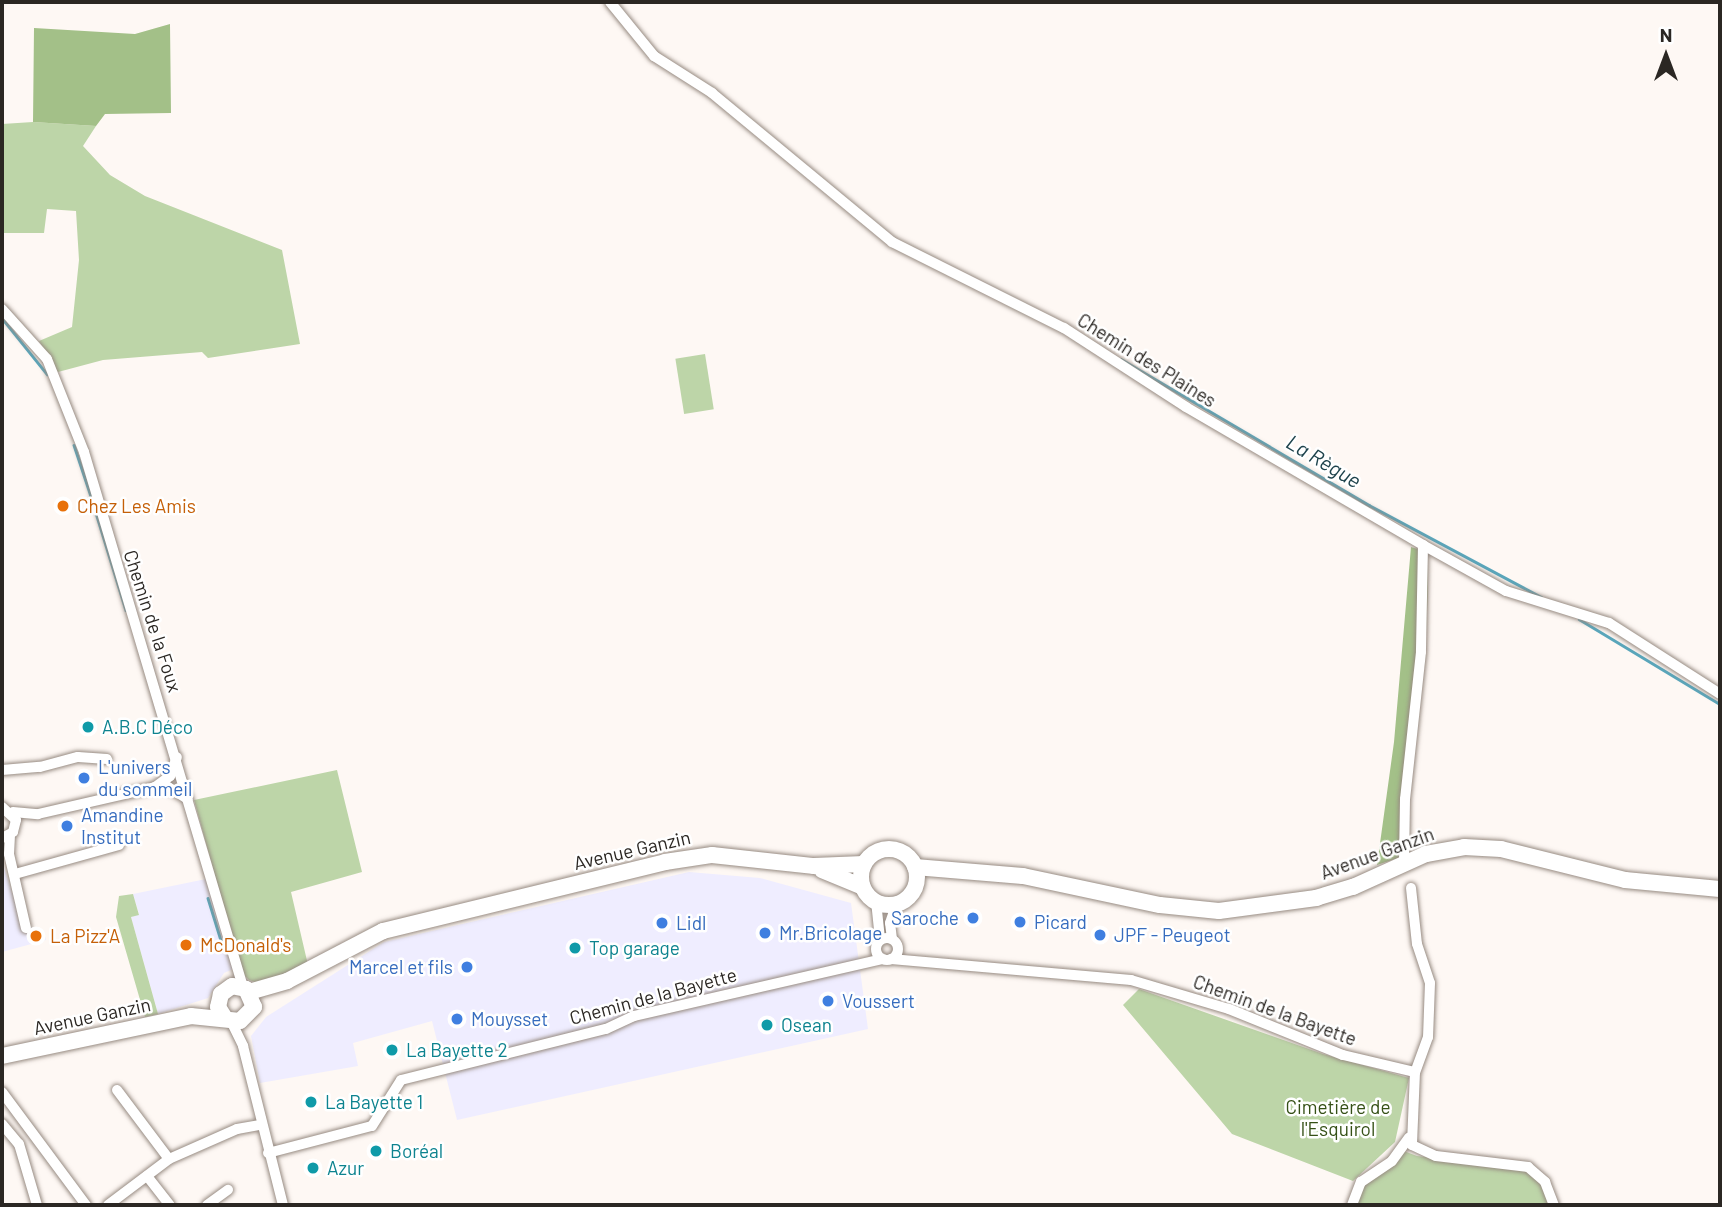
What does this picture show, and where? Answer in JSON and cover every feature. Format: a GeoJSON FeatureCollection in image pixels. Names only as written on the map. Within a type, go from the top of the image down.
{"type":"FeatureCollection","features":[{"type":"Feature","properties":{"kind":"main road","name":"Avenue Ganzin"},"geometry":{"type":"LineString","coordinates":[[915,867],[1023,876],[1160,905],[1219,911],[1316,898],[1353,887],[1404,862],[1441,850],[1481,847],[1625,880],[1720,889]]}},
{"type":"Feature","properties":{"kind":"main road"},"geometry":{"type":"LineString","coordinates":[[889,849],[904,853],[915,867],[915,886],[897,903],[876,901],[863,887],[864,864],[877,852],[889,849]]}},
{"type":"Feature","properties":{"kind":"main road","name":"Avenue Ganzin"},"geometry":{"type":"LineString","coordinates":[[2,1056],[236,1004],[381,939],[462,912],[687,858],[737,856],[814,866],[864,864]]}},
{"type":"Feature","properties":{"kind":"main road","name":"Avenue Ganzin"},"geometry":{"type":"LineString","coordinates":[[814,866],[863,887]]}},
{"type":"Feature","properties":{"kind":"main road","name":"Avenue Ganzin"},"geometry":{"type":"LineString","coordinates":[[915,886],[964,872]]}},
{"type":"Feature","properties":{"kind":"street","name":"Chemin des Plaines"},"geometry":{"type":"LineString","coordinates":[[610,2],[654,56],[712,93],[892,242],[1064,328],[1186,407],[1506,591],[1609,623],[1720,694]]}},
{"type":"Feature","properties":{"kind":"street","name":"Chemin de la Foux"},"geometry":{"type":"LineString","coordinates":[[2,309],[36,344],[58,382],[84,452],[177,757],[232,962],[236,1004],[259,1125],[283,1205]]}},
{"type":"Feature","properties":{"kind":"street"},"geometry":{"type":"LineString","coordinates":[[1404,862],[1407,778],[1421,652],[1423,545]]}},
{"type":"Feature","properties":{"kind":"street"},"geometry":{"type":"LineString","coordinates":[[2,770],[40,767],[78,757],[107,759]]}},
{"type":"Feature","properties":{"kind":"street"},"geometry":{"type":"LineString","coordinates":[[155,787],[167,778],[177,757]]}},
{"type":"Feature","properties":{"kind":"street"},"geometry":{"type":"LineString","coordinates":[[167,778],[185,786]]}},
{"type":"Feature","properties":{"kind":"street"},"geometry":{"type":"LineString","coordinates":[[7,836],[38,814],[155,787],[168,788],[188,799]]}},
{"type":"Feature","properties":{"kind":"street"},"geometry":{"type":"LineString","coordinates":[[26,928],[9,854],[5,808],[38,814]]}},
{"type":"Feature","properties":{"kind":"street"},"geometry":{"type":"LineString","coordinates":[[15,874],[119,845]]}},
{"type":"Feature","properties":{"kind":"street"},"geometry":{"type":"LineString","coordinates":[[1352,1205],[1361,1182],[1392,1161],[1409,1138],[1415,1073],[1428,1037],[1430,983],[1417,944],[1411,888]]}},
{"type":"Feature","properties":{"kind":"street"},"geometry":{"type":"LineString","coordinates":[[876,901],[886,952]]}},
{"type":"Feature","properties":{"kind":"street"},"geometry":{"type":"LineString","coordinates":[[886,952],[892,939],[890,923],[897,903]]}},
{"type":"Feature","properties":{"kind":"street","name":"Chemin de la Bayette"},"geometry":{"type":"LineString","coordinates":[[268,1153],[372,1126],[401,1080],[455,1063],[466,1064],[606,1029],[634,1016],[861,961],[886,952],[914,963],[1131,980],[1229,1009],[1343,1055],[1415,1073]]}},
{"type":"Feature","properties":{"kind":"street"},"geometry":{"type":"LineString","coordinates":[[117,1090],[169,1158]]}},
{"type":"Feature","properties":{"kind":"street"},"geometry":{"type":"LineString","coordinates":[[2,1092],[86,1205]]}},
{"type":"Feature","properties":{"kind":"street"},"geometry":{"type":"LineString","coordinates":[[21,1118],[5,1126],[19,1144],[37,1205]]}},
{"type":"Feature","properties":{"kind":"street"},"geometry":{"type":"LineString","coordinates":[[108,1205],[169,1158],[237,1129],[259,1125]]}},
{"type":"Feature","properties":{"kind":"street"},"geometry":{"type":"LineString","coordinates":[[1409,1138],[1420,1152],[1528,1167],[1545,1182],[1554,1205]]}},
{"type":"Feature","properties":{"kind":"street"},"geometry":{"type":"LineString","coordinates":[[147,1175],[170,1205]]}},
{"type":"Feature","properties":{"kind":"street"},"geometry":{"type":"LineString","coordinates":[[207,1205],[228,1191]]}},
{"type":"Feature","properties":{"kind":"shaded area"},"geometry":{"type":"Polygon","coordinates":[[[2,861],[20,917],[37,932],[44,931],[46,940],[2,952],[2,861]]]}},
{"type":"Feature","properties":{"kind":"shaded area"},"geometry":{"type":"Polygon","coordinates":[[[689,872],[760,878],[851,903],[868,1029],[457,1120],[432,1021],[353,1043],[358,1066],[260,1083],[251,1036],[266,1017],[384,942],[689,872]]]}},
{"type":"Feature","properties":{"kind":"shaded area"},"geometry":{"type":"Polygon","coordinates":[[[206,879],[233,969],[224,973],[208,998],[158,1014],[131,917],[139,914],[133,894],[206,879]]]}},
{"type":"Feature","properties":{"kind":"green space"},"geometry":{"type":"Polygon","coordinates":[[[170,24],[171,113],[105,114],[96,126],[33,122],[34,28],[135,34],[170,24]]]}},
{"type":"Feature","properties":{"kind":"green space"},"geometry":{"type":"Polygon","coordinates":[[[33,122],[96,126],[83,146],[110,175],[145,196],[282,250],[300,344],[208,358],[202,352],[103,360],[58,372],[39,341],[72,327],[79,260],[76,211],[47,209],[44,233],[2,233],[2,124],[33,122]]]}},
{"type":"Feature","properties":{"kind":"green space"},"geometry":{"type":"Polygon","coordinates":[[[705,354],[714,409],[684,414],[675,359],[705,354]]]}},
{"type":"Feature","properties":{"kind":"green space"},"geometry":{"type":"Polygon","coordinates":[[[1411,547],[1427,552],[1428,587],[1425,661],[1408,784],[1407,855],[1377,865],[1394,742],[1411,547]]]}},
{"type":"Feature","properties":{"kind":"green space"},"geometry":{"type":"Polygon","coordinates":[[[337,770],[362,872],[291,892],[308,965],[264,985],[249,980],[242,973],[194,800],[337,770]]]}},
{"type":"Feature","properties":{"kind":"green space"},"geometry":{"type":"Polygon","coordinates":[[[133,894],[139,915],[131,917],[158,1014],[145,1017],[116,917],[119,896],[133,894]]]}},
{"type":"Feature","properties":{"kind":"green space","name":"Cimetière de l'Esquirol"},"geometry":{"type":"Polygon","coordinates":[[[1139,989],[1323,1054],[1409,1078],[1395,1142],[1353,1181],[1232,1134],[1123,1005],[1139,989]]]}},
{"type":"Feature","properties":{"kind":"green space"},"geometry":{"type":"Polygon","coordinates":[[[1396,1148],[1417,1156],[1518,1168],[1536,1176],[1552,1205],[1349,1205],[1396,1148]]]}},
{"type":"Feature","properties":{"kind":"waterway"},"geometry":{"type":"LineString","coordinates":[[2,318],[47,374]]}},
{"type":"Feature","properties":{"kind":"waterway","name":"La Règue"},"geometry":{"type":"LineString","coordinates":[[1121,359],[1369,505],[1541,597]]}},
{"type":"Feature","properties":{"kind":"waterway"},"geometry":{"type":"LineString","coordinates":[[74,445],[91,496]]}},
{"type":"Feature","properties":{"kind":"waterway"},"geometry":{"type":"LineString","coordinates":[[93,503],[126,610]]}},
{"type":"Feature","properties":{"kind":"waterway","name":"La Règue"},"geometry":{"type":"LineString","coordinates":[[1579,619],[1720,704]]}},
{"type":"Feature","properties":{"kind":"waterway"},"geometry":{"type":"LineString","coordinates":[[208,898],[224,950]]}},
{"type":"Feature","properties":{"kind":"place","name":"Chez Les Amis"},"geometry":{"type":"Point","coordinates":[63,506]}},
{"type":"Feature","properties":{"kind":"place","name":"A.B.C Déco"},"geometry":{"type":"Point","coordinates":[88,727]}},
{"type":"Feature","properties":{"kind":"place","name":"L'univers du sommeil"},"geometry":{"type":"Point","coordinates":[84,778]}},
{"type":"Feature","properties":{"kind":"place","name":"Amandine Institut"},"geometry":{"type":"Point","coordinates":[67,826]}},
{"type":"Feature","properties":{"kind":"place","name":"Saroche"},"geometry":{"type":"Point","coordinates":[973,918]}},
{"type":"Feature","properties":{"kind":"place","name":"Picard"},"geometry":{"type":"Point","coordinates":[1020,922]}},
{"type":"Feature","properties":{"kind":"place","name":"Lidl"},"geometry":{"type":"Point","coordinates":[662,923]}},
{"type":"Feature","properties":{"kind":"place","name":"Mr.Bricolage"},"geometry":{"type":"Point","coordinates":[765,933]}},
{"type":"Feature","properties":{"kind":"place","name":"JPF - Peugeot"},"geometry":{"type":"Point","coordinates":[1100,935]}},
{"type":"Feature","properties":{"kind":"place","name":"La Pizz'A"},"geometry":{"type":"Point","coordinates":[36,936]}},
{"type":"Feature","properties":{"kind":"place","name":"McDonald's"},"geometry":{"type":"Point","coordinates":[186,945]}},
{"type":"Feature","properties":{"kind":"place","name":"Top garage"},"geometry":{"type":"Point","coordinates":[575,948]}},
{"type":"Feature","properties":{"kind":"place","name":"Marcel et fils"},"geometry":{"type":"Point","coordinates":[467,967]}},
{"type":"Feature","properties":{"kind":"place","name":"Voussert"},"geometry":{"type":"Point","coordinates":[828,1001]}},
{"type":"Feature","properties":{"kind":"place","name":"Mouysset"},"geometry":{"type":"Point","coordinates":[457,1019]}},
{"type":"Feature","properties":{"kind":"place","name":"Osean"},"geometry":{"type":"Point","coordinates":[767,1025]}},
{"type":"Feature","properties":{"kind":"place","name":"La Bayette 2"},"geometry":{"type":"Point","coordinates":[392,1050]}},
{"type":"Feature","properties":{"kind":"place","name":"La Bayette 1"},"geometry":{"type":"Point","coordinates":[311,1102]}},
{"type":"Feature","properties":{"kind":"place","name":"Boréal"},"geometry":{"type":"Point","coordinates":[376,1151]}},
{"type":"Feature","properties":{"kind":"place","name":"Azur"},"geometry":{"type":"Point","coordinates":[313,1168]}}]}
